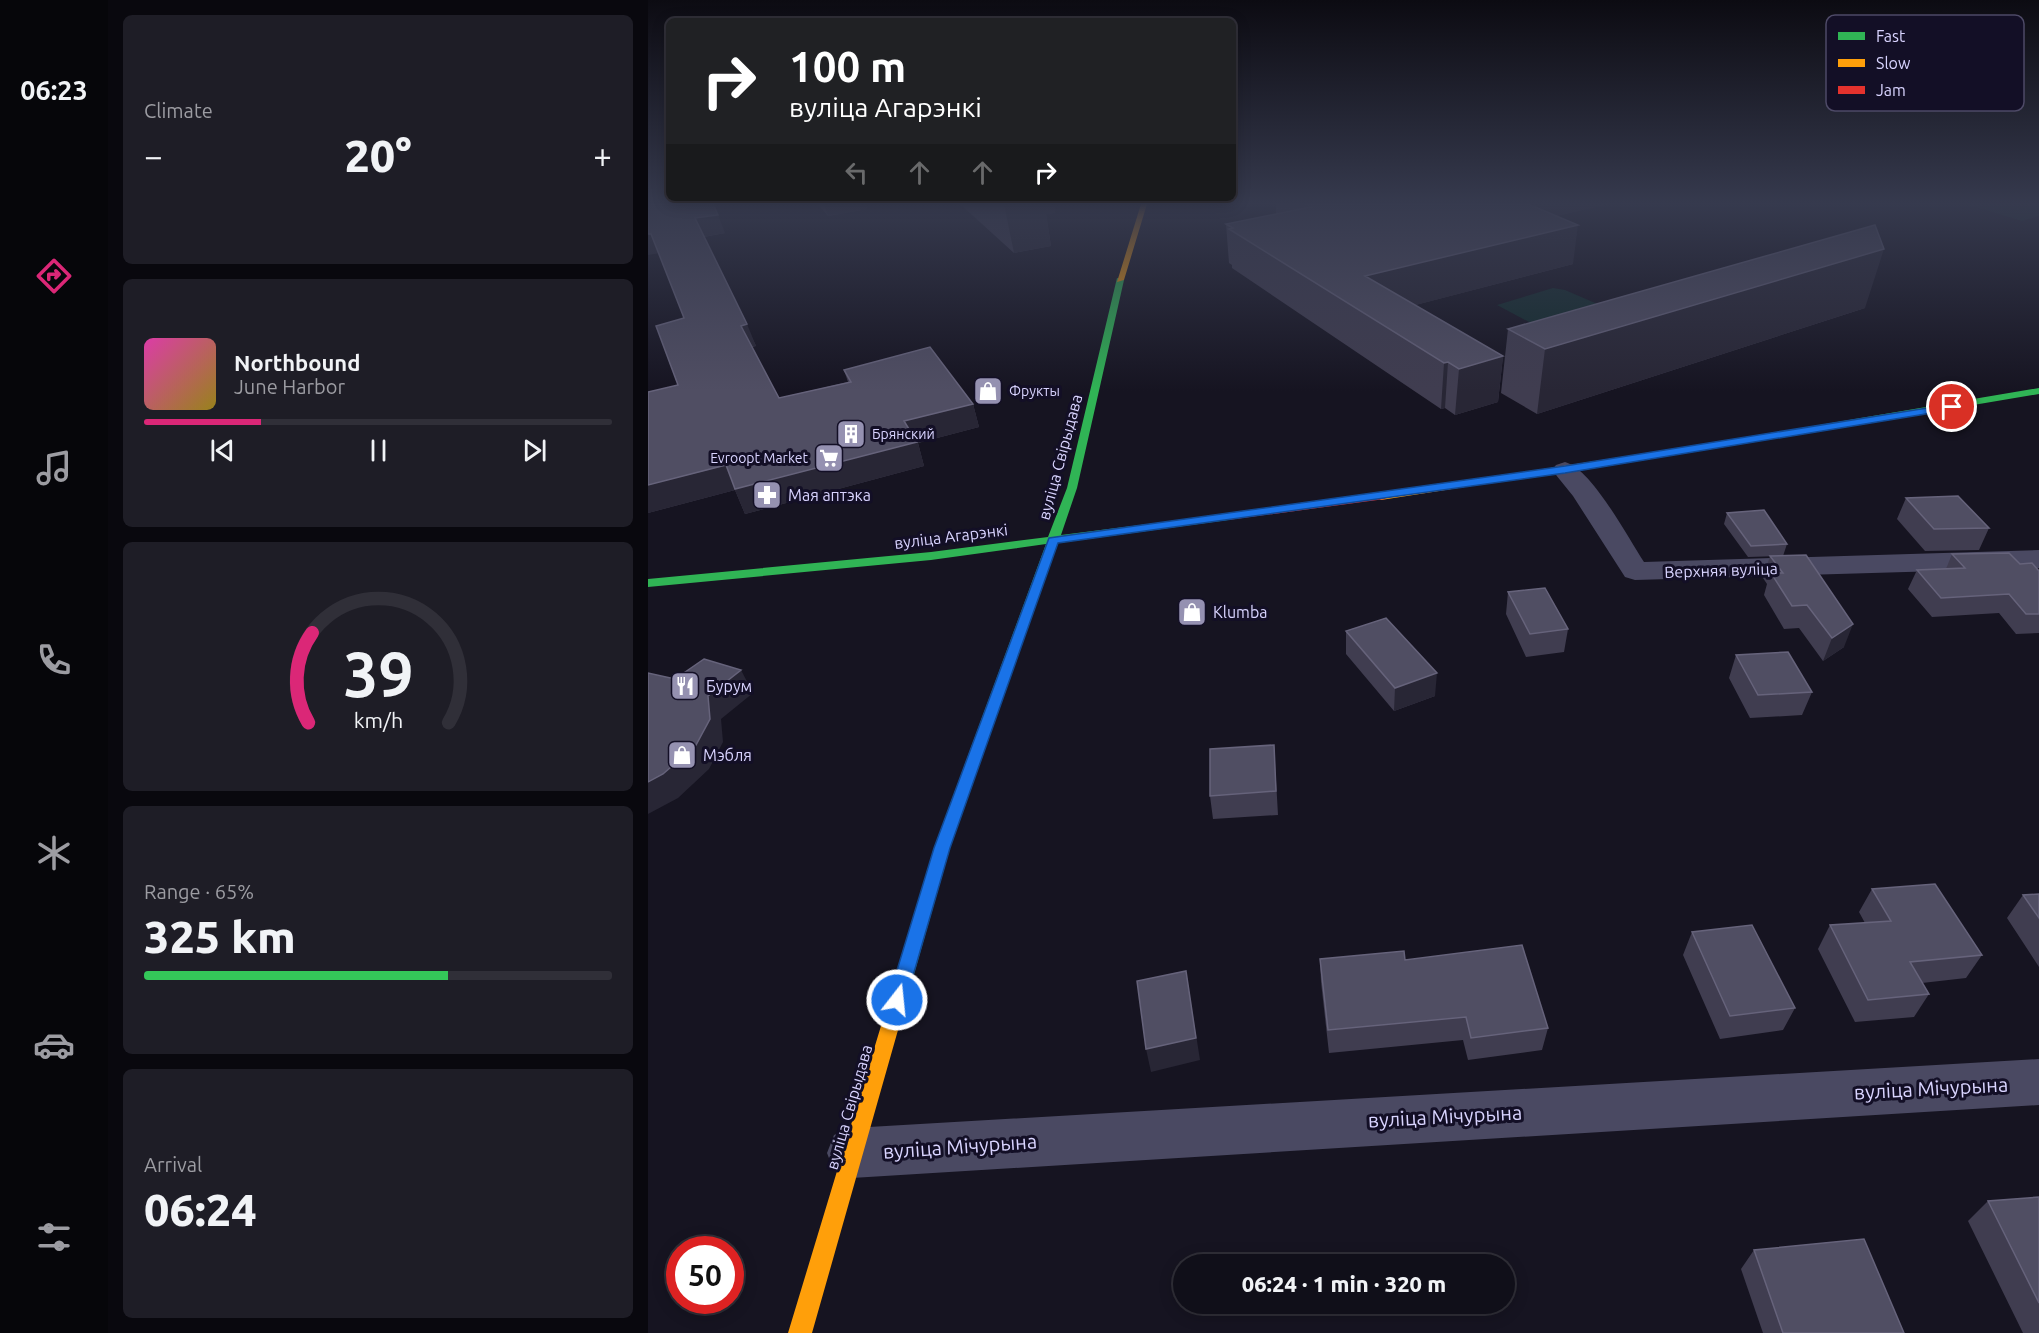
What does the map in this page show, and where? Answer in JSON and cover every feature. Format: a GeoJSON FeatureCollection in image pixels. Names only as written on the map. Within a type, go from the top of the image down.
{"type":"FeatureCollection","features":[{"type":"Feature","properties":{"kind":"main road","name":"вуліца Свірыдава"},"geometry":{"type":"LineString","coordinates":[[800,1333],[942,848],[1072,488],[1124,266]]}},
{"type":"Feature","properties":{"kind":"main road","name":"вуліца Агарэнкі"},"geometry":{"type":"LineString","coordinates":[[648,583],[931,556],[1565,470],[2039,391]]}},
{"type":"Feature","properties":{"kind":"street","name":"Верхняя вуліца"},"geometry":{"type":"LineString","coordinates":[[1565,470],[1584,492],[1635,571],[2039,559]]}},
{"type":"Feature","properties":{"kind":"street","name":"вуліца Мічурына"},"geometry":{"type":"LineString","coordinates":[[852,1153],[2039,1082]]}},
{"type":"Feature","properties":{"kind":"green space"},"geometry":{"type":"Polygon","coordinates":[[[1553,288],[1565,290],[1609,309],[1546,331],[1497,305],[1553,288]]]}},
{"type":"Feature","properties":{"kind":"building"},"geometry":{"type":"Polygon","coordinates":[[[664,266],[719,266],[747,324],[741,326],[779,398],[851,382],[844,370],[930,347],[973,404],[904,421],[917,442],[735,489],[726,465],[648,485],[648,392],[678,385],[656,326],[684,318],[664,266]]]}},
{"type":"Feature","properties":{"kind":"building"},"geometry":{"type":"Polygon","coordinates":[[[1289,266],[1406,266],[1365,276],[1503,356],[1459,369],[1448,362],[1444,363],[1289,266]]]}},
{"type":"Feature","properties":{"kind":"building"},"geometry":{"type":"Polygon","coordinates":[[[1730,266],[1826,266],[1545,349],[1508,329],[1730,266]]]}},
{"type":"Feature","properties":{"kind":"building"},"geometry":{"type":"Polygon","coordinates":[[[1958,496],[1989,528],[1934,529],[1906,498],[1958,496]]]}},
{"type":"Feature","properties":{"kind":"building"},"geometry":{"type":"Polygon","coordinates":[[[1764,510],[1787,544],[1751,546],[1727,513],[1764,510]]]}},
{"type":"Feature","properties":{"kind":"building"},"geometry":{"type":"Polygon","coordinates":[[[2009,553],[2020,564],[2032,563],[2039,571],[2039,614],[2026,614],[2009,594],[1941,598],[1917,570],[1965,568],[1952,554],[2009,553]]]}},
{"type":"Feature","properties":{"kind":"building"},"geometry":{"type":"Polygon","coordinates":[[[1806,555],[1853,624],[1832,638],[1807,605],[1792,606],[1771,573],[1783,573],[1770,556],[1806,555]]]}},
{"type":"Feature","properties":{"kind":"building"},"geometry":{"type":"Polygon","coordinates":[[[1545,588],[1568,629],[1530,634],[1508,592],[1545,588]]]}},
{"type":"Feature","properties":{"kind":"building"},"geometry":{"type":"Polygon","coordinates":[[[1386,618],[1437,673],[1395,688],[1346,631],[1386,618]]]}},
{"type":"Feature","properties":{"kind":"building"},"geometry":{"type":"Polygon","coordinates":[[[1788,652],[1812,692],[1758,695],[1736,655],[1788,652]]]}},
{"type":"Feature","properties":{"kind":"building"},"geometry":{"type":"Polygon","coordinates":[[[704,659],[741,670],[708,696],[710,719],[696,745],[663,774],[648,782],[648,673],[675,679],[704,659]]]}},
{"type":"Feature","properties":{"kind":"building"},"geometry":{"type":"Polygon","coordinates":[[[1274,745],[1276,791],[1210,796],[1210,749],[1274,745]]]}},
{"type":"Feature","properties":{"kind":"building"},"geometry":{"type":"Polygon","coordinates":[[[1935,884],[1982,955],[1910,962],[1929,994],[1868,1000],[1830,925],[1891,921],[1872,889],[1935,884]]]}},
{"type":"Feature","properties":{"kind":"building"},"geometry":{"type":"Polygon","coordinates":[[[2039,894],[2039,918],[2023,895],[2039,894]]]}},
{"type":"Feature","properties":{"kind":"building"},"geometry":{"type":"Polygon","coordinates":[[[1752,925],[1795,1008],[1730,1016],[1692,932],[1752,925]]]}},
{"type":"Feature","properties":{"kind":"building"},"geometry":{"type":"Polygon","coordinates":[[[1522,945],[1548,1028],[1471,1038],[1466,1017],[1328,1030],[1320,959],[1404,951],[1405,960],[1522,945]]]}},
{"type":"Feature","properties":{"kind":"building"},"geometry":{"type":"Polygon","coordinates":[[[1186,971],[1196,1038],[1146,1049],[1137,981],[1186,971]]]}},
{"type":"Feature","properties":{"kind":"building"},"geometry":{"type":"Polygon","coordinates":[[[2039,1197],[2039,1303],[1988,1201],[2039,1197]]]}},
{"type":"Feature","properties":{"kind":"building"},"geometry":{"type":"Polygon","coordinates":[[[1864,1239],[1904,1333],[1783,1333],[1754,1250],[1864,1239]]]}},
{"type":"Feature","properties":{"kind":"traffic: fast"},"geometry":{"type":"LineString","coordinates":[[893,1016],[942,848],[1072,488],[1120,280]]}},
{"type":"Feature","properties":{"kind":"traffic: fast"},"geometry":{"type":"LineString","coordinates":[[1706,447],[2039,391]]}},
{"type":"Feature","properties":{"kind":"traffic: fast"},"geometry":{"type":"LineString","coordinates":[[648,583],[931,556],[1228,517]]}},
{"type":"Feature","properties":{"kind":"traffic: slow"},"geometry":{"type":"LineString","coordinates":[[1120,280],[1124,266]]}},
{"type":"Feature","properties":{"kind":"traffic: slow"},"geometry":{"type":"LineString","coordinates":[[1381,497],[1706,447]]}},
{"type":"Feature","properties":{"kind":"traffic: slow"},"geometry":{"type":"LineString","coordinates":[[800,1333],[893,1016]]}},
{"type":"Feature","properties":{"kind":"traffic: jam"},"geometry":{"type":"LineString","coordinates":[[1228,517],[1381,497]]}},
{"type":"Feature","properties":{"kind":"place","name":"Фрукты"},"geometry":{"type":"Point","coordinates":[988,391]}},
{"type":"Feature","properties":{"kind":"place","name":"Брянский"},"geometry":{"type":"Point","coordinates":[851,434]}},
{"type":"Feature","properties":{"kind":"place","name":"Evroopt Market"},"geometry":{"type":"Point","coordinates":[829,458]}},
{"type":"Feature","properties":{"kind":"place","name":"Мая аптэка"},"geometry":{"type":"Point","coordinates":[767,495]}},
{"type":"Feature","properties":{"kind":"place","name":"Klumba"},"geometry":{"type":"Point","coordinates":[1192,612]}},
{"type":"Feature","properties":{"kind":"place","name":"Бурум"},"geometry":{"type":"Point","coordinates":[685,686]}},
{"type":"Feature","properties":{"kind":"place","name":"Мэбля"},"geometry":{"type":"Point","coordinates":[682,755]}},
{"type":"Feature","properties":{"kind":"route"},"geometry":{"type":"LineString","coordinates":[[897,1000],[942,848],[1054,540],[1565,470],[1824,426],[1952,407]]}}]}
